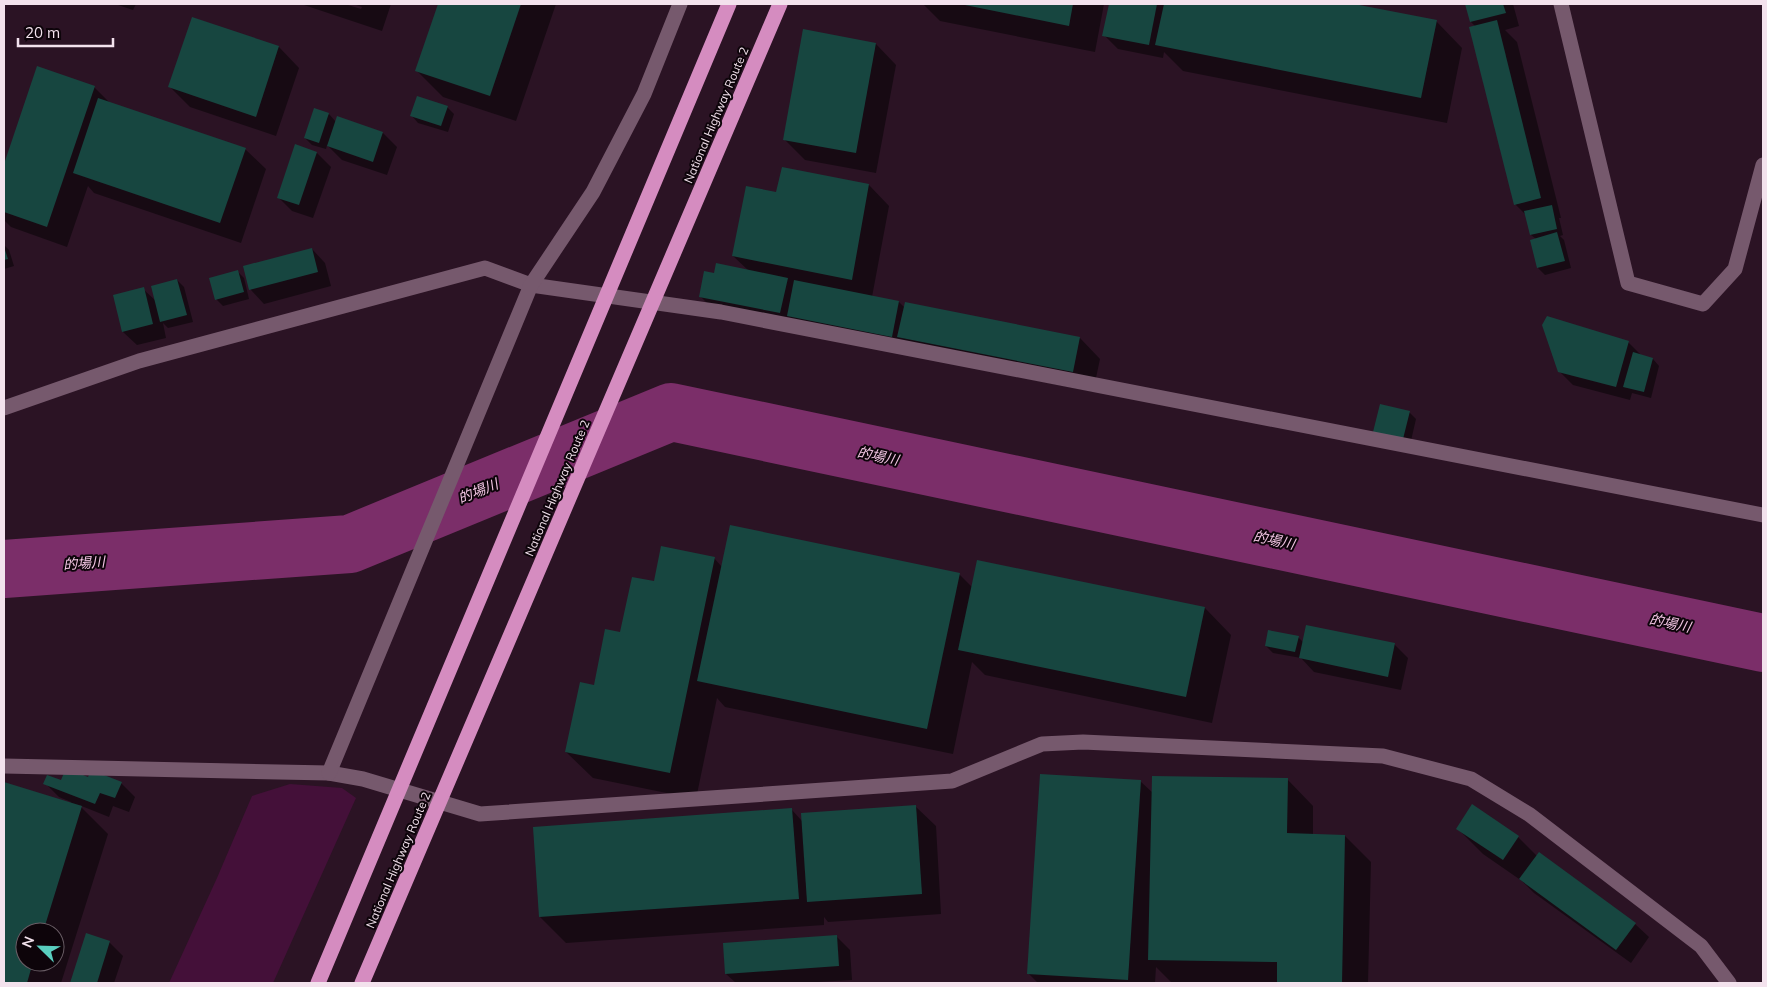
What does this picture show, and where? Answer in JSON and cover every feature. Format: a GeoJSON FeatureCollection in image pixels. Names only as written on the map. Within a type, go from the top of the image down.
{"type":"FeatureCollection","features":[{"type":"Feature","properties":{"kind":"highway","name":"National Highway Route 2"},"geometry":{"type":"LineString","coordinates":[[318,983],[729,4]]}},
{"type":"Feature","properties":{"kind":"highway","name":"National Highway Route 2"},"geometry":{"type":"LineString","coordinates":[[362,983],[780,4]]}},
{"type":"Feature","properties":{"kind":"street"},"geometry":{"type":"LineString","coordinates":[[329,773],[531,285],[593,192],[644,94],[680,4]]}},
{"type":"Feature","properties":{"kind":"street"},"geometry":{"type":"LineString","coordinates":[[1561,4],[1628,283],[1703,304],[1735,269],[1763,165]]}},
{"type":"Feature","properties":{"kind":"street"},"geometry":{"type":"LineString","coordinates":[[4,408],[139,361],[485,268],[531,285],[721,312],[1763,514]]}},
{"type":"Feature","properties":{"kind":"street"},"geometry":{"type":"LineString","coordinates":[[4,766],[329,773],[363,779],[480,814],[952,781],[1042,744],[1083,742],[1383,756],[1471,779],[1530,815],[1701,946],[1728,983]]}},
{"type":"Feature","properties":{"kind":"shaded area"},"geometry":{"type":"Polygon","coordinates":[[[290,784],[342,788],[356,798],[273,983],[169,983],[252,796],[290,784]]]}},
{"type":"Feature","properties":{"kind":"building"},"geometry":{"type":"Polygon","coordinates":[[[438,4],[521,4],[490,96],[415,71],[438,4]]]}},
{"type":"Feature","properties":{"kind":"building"},"geometry":{"type":"Polygon","coordinates":[[[960,4],[1073,4],[1069,26],[960,4]]]}},
{"type":"Feature","properties":{"kind":"building"},"geometry":{"type":"Polygon","coordinates":[[[1109,4],[1157,4],[1149,45],[1102,36],[1109,4]]]}},
{"type":"Feature","properties":{"kind":"building"},"geometry":{"type":"Polygon","coordinates":[[[1164,4],[1354,4],[1437,20],[1421,98],[1155,45],[1164,4]]]}},
{"type":"Feature","properties":{"kind":"building"},"geometry":{"type":"Polygon","coordinates":[[[1465,4],[1503,4],[1506,13],[1470,22],[1465,4]]]}},
{"type":"Feature","properties":{"kind":"building"},"geometry":{"type":"Polygon","coordinates":[[[192,17],[279,46],[256,117],[168,87],[192,17]]]}},
{"type":"Feature","properties":{"kind":"building"},"geometry":{"type":"Polygon","coordinates":[[[1497,20],[1541,198],[1514,205],[1469,27],[1497,20]]]}},
{"type":"Feature","properties":{"kind":"building"},"geometry":{"type":"Polygon","coordinates":[[[803,29],[876,43],[856,153],[783,140],[803,29]]]}},
{"type":"Feature","properties":{"kind":"building"},"geometry":{"type":"Polygon","coordinates":[[[37,66],[95,86],[47,227],[4,212],[4,164],[37,66]]]}},
{"type":"Feature","properties":{"kind":"building"},"geometry":{"type":"Polygon","coordinates":[[[417,96],[448,106],[441,126],[410,116],[417,96]]]}},
{"type":"Feature","properties":{"kind":"building"},"geometry":{"type":"Polygon","coordinates":[[[98,98],[246,148],[220,223],[73,173],[98,98]]]}},
{"type":"Feature","properties":{"kind":"building"},"geometry":{"type":"Polygon","coordinates":[[[314,108],[329,113],[319,143],[304,138],[314,108]]]}},
{"type":"Feature","properties":{"kind":"building"},"geometry":{"type":"Polygon","coordinates":[[[337,116],[383,132],[373,162],[327,146],[337,116]]]}},
{"type":"Feature","properties":{"kind":"building"},"geometry":{"type":"Polygon","coordinates":[[[295,144],[317,152],[299,205],[277,198],[295,144]]]}},
{"type":"Feature","properties":{"kind":"building"},"geometry":{"type":"Polygon","coordinates":[[[782,167],[869,184],[852,280],[732,256],[746,186],[776,192],[782,167]]]}},
{"type":"Feature","properties":{"kind":"building"},"geometry":{"type":"Polygon","coordinates":[[[1552,205],[1557,229],[1530,235],[1524,211],[1552,205]]]}},
{"type":"Feature","properties":{"kind":"building"},"geometry":{"type":"Polygon","coordinates":[[[1557,232],[1565,261],[1537,268],[1530,240],[1557,232]]]}},
{"type":"Feature","properties":{"kind":"building"},"geometry":{"type":"Polygon","coordinates":[[[4,247],[8,259],[4,260],[4,247]]]}},
{"type":"Feature","properties":{"kind":"building"},"geometry":{"type":"Polygon","coordinates":[[[312,248],[318,272],[249,290],[243,266],[312,248]]]}},
{"type":"Feature","properties":{"kind":"building"},"geometry":{"type":"Polygon","coordinates":[[[716,263],[788,278],[780,313],[699,297],[704,271],[714,273],[716,263]]]}},
{"type":"Feature","properties":{"kind":"building"},"geometry":{"type":"Polygon","coordinates":[[[238,270],[244,292],[215,300],[209,278],[238,270]]]}},
{"type":"Feature","properties":{"kind":"building"},"geometry":{"type":"Polygon","coordinates":[[[177,279],[187,315],[160,322],[151,286],[177,279]]]}},
{"type":"Feature","properties":{"kind":"building"},"geometry":{"type":"Polygon","coordinates":[[[794,280],[899,301],[892,337],[787,316],[794,280]]]}},
{"type":"Feature","properties":{"kind":"building"},"geometry":{"type":"Polygon","coordinates":[[[144,287],[153,324],[122,332],[113,295],[144,287]]]}},
{"type":"Feature","properties":{"kind":"building"},"geometry":{"type":"Polygon","coordinates":[[[905,302],[1080,337],[1073,372],[897,337],[905,302]]]}},
{"type":"Feature","properties":{"kind":"building"},"geometry":{"type":"Polygon","coordinates":[[[1547,316],[1629,341],[1616,387],[1558,372],[1542,325],[1547,316]]]}},
{"type":"Feature","properties":{"kind":"building"},"geometry":{"type":"Polygon","coordinates":[[[1633,352],[1653,358],[1644,392],[1623,387],[1633,352]]]}},
{"type":"Feature","properties":{"kind":"building"},"geometry":{"type":"Polygon","coordinates":[[[1380,404],[1410,411],[1403,439],[1373,432],[1380,404]]]}},
{"type":"Feature","properties":{"kind":"building"},"geometry":{"type":"Polygon","coordinates":[[[730,525],[960,573],[927,729],[697,681],[730,525]]]}},
{"type":"Feature","properties":{"kind":"building"},"geometry":{"type":"Polygon","coordinates":[[[661,546],[715,557],[670,773],[565,752],[580,682],[594,685],[605,629],[620,632],[632,577],[654,581],[661,546]]]}},
{"type":"Feature","properties":{"kind":"building"},"geometry":{"type":"Polygon","coordinates":[[[977,560],[1205,607],[1186,697],[958,650],[977,560]]]}},
{"type":"Feature","properties":{"kind":"building"},"geometry":{"type":"Polygon","coordinates":[[[1306,625],[1395,643],[1388,677],[1299,658],[1306,625]]]}},
{"type":"Feature","properties":{"kind":"building"},"geometry":{"type":"Polygon","coordinates":[[[1268,630],[1299,636],[1295,652],[1265,646],[1268,630]]]}},
{"type":"Feature","properties":{"kind":"building"},"geometry":{"type":"Polygon","coordinates":[[[66,768],[88,777],[91,770],[122,782],[115,798],[100,793],[95,804],[43,784],[47,775],[61,780],[66,768]]]}},
{"type":"Feature","properties":{"kind":"building"},"geometry":{"type":"Polygon","coordinates":[[[1040,774],[1141,780],[1128,980],[1027,974],[1040,774]]]}},
{"type":"Feature","properties":{"kind":"building"},"geometry":{"type":"Polygon","coordinates":[[[1152,776],[1288,778],[1287,833],[1345,835],[1342,983],[1277,983],[1277,962],[1148,960],[1152,776]]]}},
{"type":"Feature","properties":{"kind":"building"},"geometry":{"type":"Polygon","coordinates":[[[4,782],[82,806],[46,922],[15,922],[15,972],[30,972],[27,983],[4,983],[4,782]]]}},
{"type":"Feature","properties":{"kind":"building"},"geometry":{"type":"Polygon","coordinates":[[[1472,804],[1519,836],[1503,860],[1456,829],[1472,804]]]}},
{"type":"Feature","properties":{"kind":"building"},"geometry":{"type":"Polygon","coordinates":[[[916,805],[922,894],[807,902],[801,813],[916,805]]]}},
{"type":"Feature","properties":{"kind":"building"},"geometry":{"type":"Polygon","coordinates":[[[792,808],[799,899],[539,917],[533,827],[792,808]]]}},
{"type":"Feature","properties":{"kind":"building"},"geometry":{"type":"Polygon","coordinates":[[[1539,852],[1636,923],[1616,950],[1519,879],[1539,852]]]}},
{"type":"Feature","properties":{"kind":"building"},"geometry":{"type":"Polygon","coordinates":[[[86,933],[110,941],[97,983],[70,983],[86,933]]]}},
{"type":"Feature","properties":{"kind":"building"},"geometry":{"type":"Polygon","coordinates":[[[837,935],[839,966],[725,974],[723,943],[837,935]]]}},
{"type":"Feature","properties":{"kind":"waterway","name":"的場川"},"geometry":{"type":"LineString","coordinates":[[4,569],[350,544],[671,412],[1763,643]]}}]}
